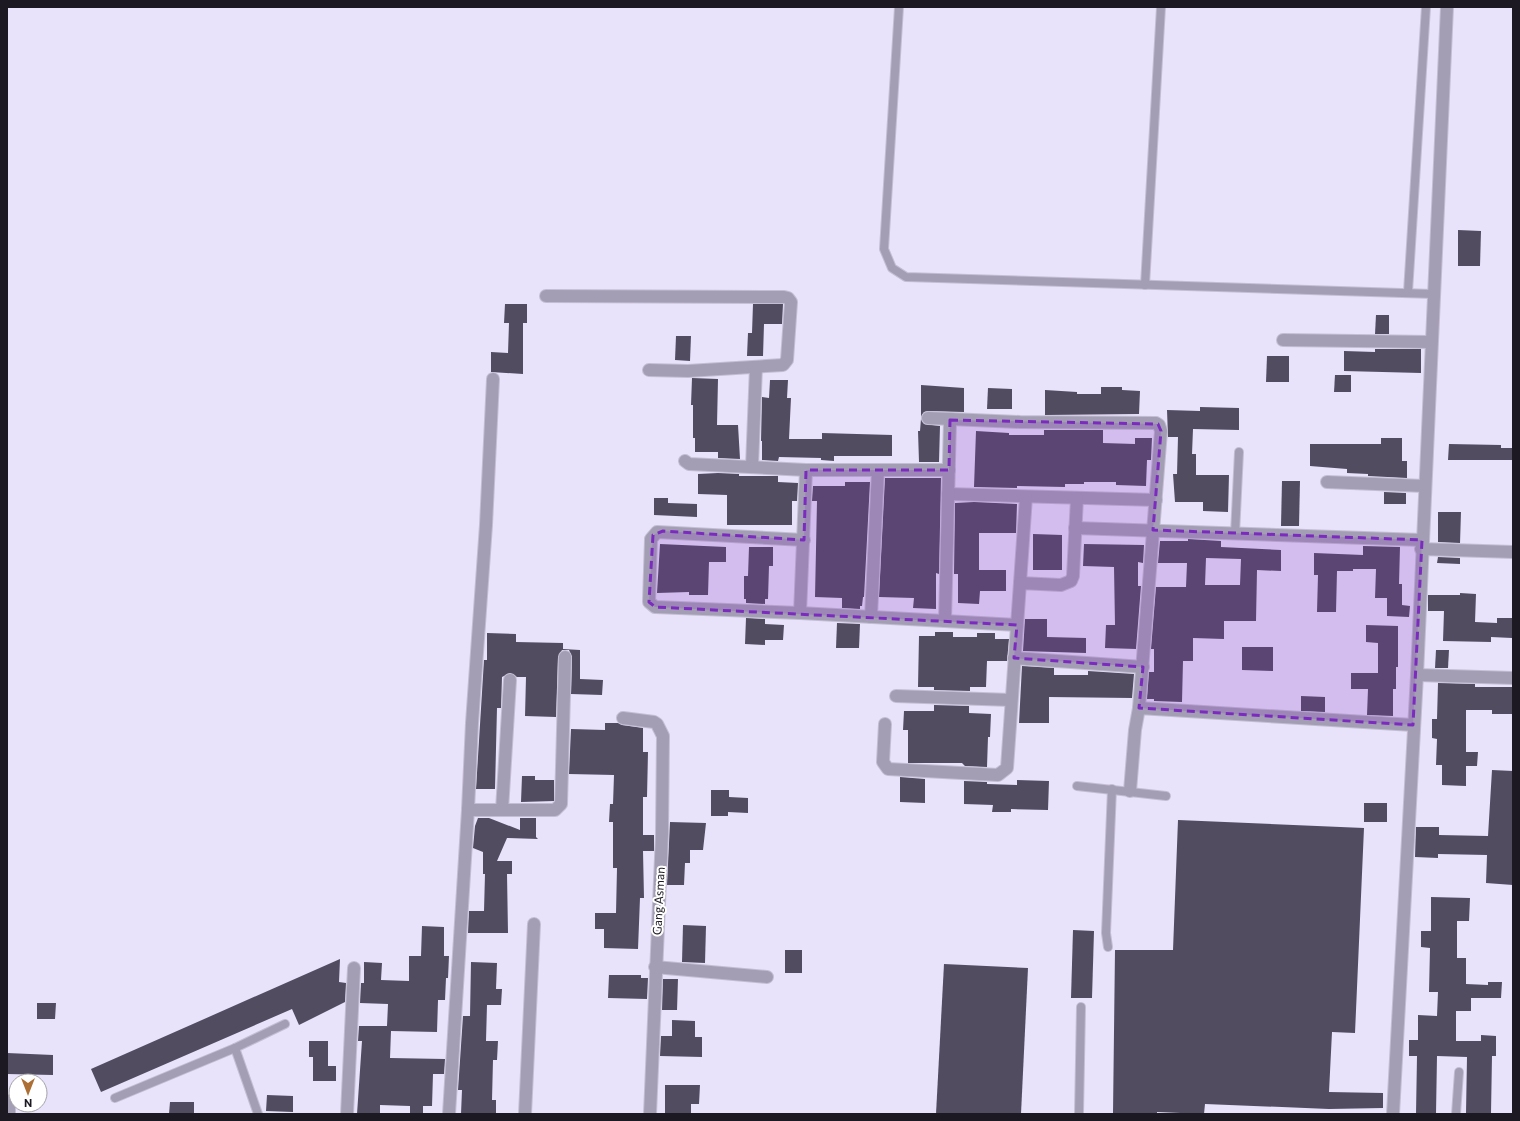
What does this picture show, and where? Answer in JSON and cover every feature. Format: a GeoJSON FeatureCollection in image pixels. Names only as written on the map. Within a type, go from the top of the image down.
{"type":"FeatureCollection","features":[{"type":"Feature","properties":{"kind":"street"},"geometry":{"type":"LineString","coordinates":[[1392,1114],[1417,675],[1424,486],[1447,7]]}},
{"type":"Feature","properties":{"kind":"street"},"geometry":{"type":"LineString","coordinates":[[546,296],[788,298],[791,302],[786,363],[780,367],[688,371],[649,370]]}},
{"type":"Feature","properties":{"kind":"street"},"geometry":{"type":"LineString","coordinates":[[1283,340],[1431,342]]}},
{"type":"Feature","properties":{"kind":"street"},"geometry":{"type":"LineString","coordinates":[[752,466],[756,367]]}},
{"type":"Feature","properties":{"kind":"street"},"geometry":{"type":"LineString","coordinates":[[449,1114],[493,379]]}},
{"type":"Feature","properties":{"kind":"street"},"geometry":{"type":"LineString","coordinates":[[928,418],[1020,422],[1158,424],[1161,431],[1156,500],[1143,667],[1135,730],[1130,791]]}},
{"type":"Feature","properties":{"kind":"street"},"geometry":{"type":"LineString","coordinates":[[945,621],[950,420]]}},
{"type":"Feature","properties":{"kind":"street"},"geometry":{"type":"LineString","coordinates":[[685,461],[689,464],[752,466],[806,470],[949,470]]}},
{"type":"Feature","properties":{"kind":"street"},"geometry":{"type":"LineString","coordinates":[[800,613],[806,470]]}},
{"type":"Feature","properties":{"kind":"street"},"geometry":{"type":"LineString","coordinates":[[871,617],[878,470]]}},
{"type":"Feature","properties":{"kind":"street"},"geometry":{"type":"LineString","coordinates":[[1327,482],[1424,486]]}},
{"type":"Feature","properties":{"kind":"street"},"geometry":{"type":"LineString","coordinates":[[948,494],[1156,500]]}},
{"type":"Feature","properties":{"kind":"street"},"geometry":{"type":"LineString","coordinates":[[885,724],[883,762],[888,769],[998,775],[1007,768],[1026,497]]}},
{"type":"Feature","properties":{"kind":"street"},"geometry":{"type":"LineString","coordinates":[[1020,583],[1061,585],[1071,581],[1073,576],[1077,498]]}},
{"type":"Feature","properties":{"kind":"street"},"geometry":{"type":"LineString","coordinates":[[1075,528],[1153,530],[1422,544],[1513,552]]}},
{"type":"Feature","properties":{"kind":"street"},"geometry":{"type":"LineString","coordinates":[[804,540],[657,532],[651,539],[649,602],[655,607],[800,613],[1017,625]]}},
{"type":"Feature","properties":{"kind":"street"},"geometry":{"type":"LineString","coordinates":[[468,810],[555,810],[561,804],[565,658]]}},
{"type":"Feature","properties":{"kind":"street"},"geometry":{"type":"LineString","coordinates":[[1014,658],[1143,667]]}},
{"type":"Feature","properties":{"kind":"street"},"geometry":{"type":"LineString","coordinates":[[1417,675],[1513,678]]}},
{"type":"Feature","properties":{"kind":"street"},"geometry":{"type":"LineString","coordinates":[[502,810],[510,680]]}},
{"type":"Feature","properties":{"kind":"street"},"geometry":{"type":"LineString","coordinates":[[896,696],[1011,700]]}},
{"type":"Feature","properties":{"kind":"street"},"geometry":{"type":"LineString","coordinates":[[1139,708],[1414,725]]}},
{"type":"Feature","properties":{"kind":"street","name":"Gang Asman"},"geometry":{"type":"LineString","coordinates":[[623,718],[647,720],[656,723],[663,736],[662,834],[650,1114]]}},
{"type":"Feature","properties":{"kind":"street"},"geometry":{"type":"LineString","coordinates":[[525,1114],[534,924]]}},
{"type":"Feature","properties":{"kind":"street"},"geometry":{"type":"LineString","coordinates":[[656,967],[767,977]]}},
{"type":"Feature","properties":{"kind":"street"},"geometry":{"type":"LineString","coordinates":[[347,1114],[354,968]]}},
{"type":"Feature","properties":{"kind":"lane"},"geometry":{"type":"LineString","coordinates":[[899,7],[884,250],[892,268],[906,277],[1433,294]]}},
{"type":"Feature","properties":{"kind":"lane"},"geometry":{"type":"LineString","coordinates":[[1146,285],[1161,7]]}},
{"type":"Feature","properties":{"kind":"lane"},"geometry":{"type":"LineString","coordinates":[[1408,292],[1426,7]]}},
{"type":"Feature","properties":{"kind":"lane"},"geometry":{"type":"LineString","coordinates":[[1235,534],[1239,452]]}},
{"type":"Feature","properties":{"kind":"lane"},"geometry":{"type":"LineString","coordinates":[[1077,786],[1166,796]]}},
{"type":"Feature","properties":{"kind":"lane"},"geometry":{"type":"LineString","coordinates":[[1108,947],[1106,933],[1112,789]]}},
{"type":"Feature","properties":{"kind":"lane"},"geometry":{"type":"LineString","coordinates":[[1079,1114],[1081,1007]]}},
{"type":"Feature","properties":{"kind":"lane"},"geometry":{"type":"LineString","coordinates":[[115,1098],[235,1048],[285,1024]]}},
{"type":"Feature","properties":{"kind":"lane"},"geometry":{"type":"LineString","coordinates":[[235,1048],[258,1114]]}},
{"type":"Feature","properties":{"kind":"lane"},"geometry":{"type":"LineString","coordinates":[[1456,1114],[1459,1072]]}},
{"type":"Feature","properties":{"kind":"highlighted area"},"geometry":{"type":"Polygon","coordinates":[[[950,420],[1158,424],[1161,431],[1153,530],[1422,540],[1413,725],[1139,708],[1143,667],[1014,658],[1017,625],[655,607],[649,602],[648,596],[653,535],[663,531],[804,540],[806,470],[949,470],[950,420]]]}},
{"type":"Feature","properties":{"kind":"building"},"geometry":{"type":"Polygon","coordinates":[[[1458,230],[1481,231],[1480,266],[1458,266],[1458,230]]]}},
{"type":"Feature","properties":{"kind":"building"},"geometry":{"type":"Polygon","coordinates":[[[505,304],[527,304],[527,323],[523,323],[523,374],[491,372],[491,352],[508,353],[509,323],[504,323],[505,304]]]}},
{"type":"Feature","properties":{"kind":"building"},"geometry":{"type":"Polygon","coordinates":[[[753,304],[783,304],[782,324],[764,324],[763,356],[747,356],[748,333],[752,333],[753,304]]]}},
{"type":"Feature","properties":{"kind":"building"},"geometry":{"type":"Polygon","coordinates":[[[1376,315],[1389,315],[1389,334],[1375,334],[1376,315]]]}},
{"type":"Feature","properties":{"kind":"building"},"geometry":{"type":"Polygon","coordinates":[[[676,336],[691,336],[690,361],[675,360],[676,336]]]}},
{"type":"Feature","properties":{"kind":"building"},"geometry":{"type":"Polygon","coordinates":[[[1375,349],[1421,349],[1421,373],[1344,371],[1344,351],[1375,352],[1375,349]]]}},
{"type":"Feature","properties":{"kind":"building"},"geometry":{"type":"Polygon","coordinates":[[[1267,356],[1289,356],[1289,382],[1266,382],[1267,356]]]}},
{"type":"Feature","properties":{"kind":"building"},"geometry":{"type":"Polygon","coordinates":[[[1335,375],[1351,375],[1351,392],[1334,392],[1335,375]]]}},
{"type":"Feature","properties":{"kind":"building"},"geometry":{"type":"Polygon","coordinates":[[[692,378],[718,379],[717,425],[738,425],[740,459],[718,458],[718,452],[695,452],[695,438],[693,438],[693,405],[691,405],[692,378]]]}},
{"type":"Feature","properties":{"kind":"building"},"geometry":{"type":"Polygon","coordinates":[[[770,380],[788,380],[787,398],[791,398],[789,439],[822,439],[822,433],[892,435],[892,456],[834,456],[834,461],[821,460],[821,458],[779,457],[778,461],[762,460],[762,397],[769,398],[770,380]]]}},
{"type":"Feature","properties":{"kind":"building"},"geometry":{"type":"Polygon","coordinates":[[[921,385],[964,388],[964,412],[928,411],[924,412],[921,417],[921,385]]]}},
{"type":"Feature","properties":{"kind":"building"},"geometry":{"type":"Polygon","coordinates":[[[1101,387],[1122,387],[1122,390],[1140,391],[1139,414],[1045,415],[1045,390],[1077,392],[1077,394],[1101,394],[1101,387]]]}},
{"type":"Feature","properties":{"kind":"building"},"geometry":{"type":"Polygon","coordinates":[[[988,388],[1012,389],[1012,409],[987,409],[988,388]]]}},
{"type":"Feature","properties":{"kind":"building"},"geometry":{"type":"Polygon","coordinates":[[[1200,407],[1239,408],[1239,430],[1193,429],[1192,454],[1196,454],[1196,475],[1229,475],[1228,512],[1203,511],[1203,502],[1175,502],[1173,474],[1177,474],[1178,437],[1168,437],[1167,410],[1200,411],[1200,407]]]}},
{"type":"Feature","properties":{"kind":"building"},"geometry":{"type":"Polygon","coordinates":[[[921,419],[924,424],[940,426],[939,462],[919,462],[918,431],[920,431],[921,419]]]}},
{"type":"Feature","properties":{"kind":"building"},"geometry":{"type":"Polygon","coordinates":[[[1044,430],[1103,430],[1103,443],[1135,444],[1135,438],[1152,438],[1151,460],[1147,460],[1146,486],[1116,485],[1116,482],[1084,482],[1084,484],[1065,484],[1065,487],[974,487],[976,431],[1009,433],[1009,435],[1044,435],[1044,430]]]}},
{"type":"Feature","properties":{"kind":"building"},"geometry":{"type":"Polygon","coordinates":[[[1381,438],[1402,438],[1402,461],[1407,461],[1407,478],[1368,476],[1368,474],[1347,473],[1347,469],[1310,466],[1310,444],[1381,444],[1381,438]]]}},
{"type":"Feature","properties":{"kind":"building"},"geometry":{"type":"Polygon","coordinates":[[[1449,444],[1501,445],[1501,448],[1513,448],[1513,460],[1448,460],[1449,444]]]}},
{"type":"Feature","properties":{"kind":"building"},"geometry":{"type":"Polygon","coordinates":[[[698,474],[739,474],[739,476],[778,476],[778,482],[798,483],[797,501],[792,501],[792,525],[727,525],[727,495],[698,494],[698,474]]]}},
{"type":"Feature","properties":{"kind":"building"},"geometry":{"type":"Polygon","coordinates":[[[885,478],[941,478],[939,574],[936,573],[936,609],[913,608],[914,598],[879,597],[885,478]]]}},
{"type":"Feature","properties":{"kind":"building"},"geometry":{"type":"Polygon","coordinates":[[[1282,481],[1300,481],[1299,526],[1281,526],[1282,481]]]}},
{"type":"Feature","properties":{"kind":"building"},"geometry":{"type":"Polygon","coordinates":[[[845,482],[870,482],[864,597],[860,609],[842,608],[842,598],[815,597],[817,501],[812,501],[813,486],[845,486],[845,482]]]}},
{"type":"Feature","properties":{"kind":"building"},"geometry":{"type":"Polygon","coordinates":[[[1384,492],[1406,493],[1406,504],[1384,504],[1384,492]]]}},
{"type":"Feature","properties":{"kind":"building"},"geometry":{"type":"Polygon","coordinates":[[[654,498],[668,498],[668,503],[697,504],[697,517],[654,515],[654,498]]]}},
{"type":"Feature","properties":{"kind":"building"},"geometry":{"type":"Polygon","coordinates":[[[974,502],[1017,504],[1016,533],[979,533],[979,570],[1006,570],[1006,591],[980,591],[979,604],[958,603],[958,574],[954,574],[955,503],[974,502]]]}},
{"type":"Feature","properties":{"kind":"building"},"geometry":{"type":"Polygon","coordinates":[[[1438,512],[1461,512],[1460,543],[1438,542],[1438,512]]]}},
{"type":"Feature","properties":{"kind":"building"},"geometry":{"type":"Polygon","coordinates":[[[1033,534],[1062,535],[1062,570],[1033,570],[1033,534]]]}},
{"type":"Feature","properties":{"kind":"building"},"geometry":{"type":"Polygon","coordinates":[[[1188,539],[1221,541],[1221,547],[1281,550],[1281,571],[1257,570],[1256,621],[1224,621],[1224,639],[1193,638],[1193,661],[1183,661],[1182,702],[1154,701],[1154,699],[1147,699],[1149,672],[1154,672],[1154,649],[1151,649],[1156,587],[1186,587],[1187,563],[1158,563],[1160,541],[1188,541],[1188,539]],[[1206,558],[1205,585],[1240,585],[1241,559],[1206,558]]]}},
{"type":"Feature","properties":{"kind":"building"},"geometry":{"type":"Polygon","coordinates":[[[660,544],[726,547],[726,562],[709,562],[708,595],[689,595],[689,592],[657,593],[660,544]]]}},
{"type":"Feature","properties":{"kind":"building"},"geometry":{"type":"Polygon","coordinates":[[[1084,544],[1144,545],[1143,563],[1138,562],[1138,586],[1141,586],[1136,649],[1105,648],[1106,625],[1115,625],[1114,567],[1083,566],[1084,544]]]}},
{"type":"Feature","properties":{"kind":"building"},"geometry":{"type":"Polygon","coordinates":[[[1363,546],[1400,547],[1399,584],[1402,584],[1402,605],[1410,606],[1409,617],[1387,616],[1387,598],[1375,598],[1376,569],[1337,571],[1336,612],[1317,612],[1318,575],[1314,575],[1314,553],[1363,555],[1363,546]]]}},
{"type":"Feature","properties":{"kind":"building"},"geometry":{"type":"Polygon","coordinates":[[[749,547],[773,547],[773,566],[769,566],[768,599],[765,599],[765,604],[746,603],[746,599],[744,599],[744,576],[748,576],[749,547]]]}},
{"type":"Feature","properties":{"kind":"building"},"geometry":{"type":"Polygon","coordinates":[[[1438,557],[1460,558],[1460,564],[1437,563],[1438,557]]]}},
{"type":"Feature","properties":{"kind":"building"},"geometry":{"type":"Polygon","coordinates":[[[1460,593],[1476,594],[1475,622],[1497,623],[1497,618],[1512,618],[1512,638],[1491,637],[1491,642],[1443,641],[1444,611],[1428,611],[1428,595],[1460,595],[1460,593]]]}},
{"type":"Feature","properties":{"kind":"building"},"geometry":{"type":"Polygon","coordinates":[[[746,618],[765,619],[765,624],[784,625],[783,640],[765,640],[765,645],[745,644],[746,618]]]}},
{"type":"Feature","properties":{"kind":"building"},"geometry":{"type":"Polygon","coordinates":[[[1025,619],[1047,619],[1047,637],[1086,638],[1086,653],[1023,651],[1025,619]]]}},
{"type":"Feature","properties":{"kind":"building"},"geometry":{"type":"Polygon","coordinates":[[[837,623],[860,624],[859,648],[836,648],[837,623]]]}},
{"type":"Feature","properties":{"kind":"building"},"geometry":{"type":"Polygon","coordinates":[[[1366,625],[1398,626],[1398,667],[1396,667],[1396,689],[1393,689],[1393,716],[1367,715],[1368,689],[1351,689],[1351,673],[1378,673],[1378,643],[1366,642],[1366,625]]]}},
{"type":"Feature","properties":{"kind":"building"},"geometry":{"type":"Polygon","coordinates":[[[935,632],[953,632],[953,637],[977,637],[977,633],[995,633],[995,639],[1009,639],[1007,661],[987,661],[986,687],[970,687],[970,691],[934,690],[934,687],[918,687],[919,636],[935,636],[935,632]]]}},
{"type":"Feature","properties":{"kind":"building"},"geometry":{"type":"Polygon","coordinates":[[[487,633],[516,634],[516,642],[563,643],[563,649],[580,650],[580,679],[603,680],[602,695],[571,694],[572,657],[569,650],[562,650],[558,657],[556,717],[525,716],[526,677],[517,677],[510,673],[502,677],[501,708],[497,708],[495,789],[476,789],[484,660],[487,660],[487,633]]]}},
{"type":"Feature","properties":{"kind":"building"},"geometry":{"type":"Polygon","coordinates":[[[1242,647],[1273,647],[1273,671],[1242,670],[1242,647]]]}},
{"type":"Feature","properties":{"kind":"building"},"geometry":{"type":"Polygon","coordinates":[[[1436,650],[1449,650],[1448,668],[1435,668],[1436,650]]]}},
{"type":"Feature","properties":{"kind":"building"},"geometry":{"type":"Polygon","coordinates":[[[1022,666],[1054,668],[1054,675],[1088,675],[1088,671],[1134,674],[1132,698],[1049,697],[1049,723],[1019,723],[1022,666]]]}},
{"type":"Feature","properties":{"kind":"building"},"geometry":{"type":"Polygon","coordinates":[[[1438,683],[1475,684],[1475,687],[1513,687],[1513,714],[1492,714],[1492,710],[1466,710],[1466,752],[1478,752],[1477,766],[1466,766],[1466,786],[1442,785],[1442,765],[1436,765],[1437,739],[1432,738],[1432,719],[1437,719],[1438,683]]]}},
{"type":"Feature","properties":{"kind":"building"},"geometry":{"type":"Polygon","coordinates":[[[1301,696],[1325,697],[1325,712],[1301,711],[1301,696]]]}},
{"type":"Feature","properties":{"kind":"building"},"geometry":{"type":"Polygon","coordinates":[[[934,705],[969,706],[969,713],[991,714],[990,737],[988,737],[987,767],[965,766],[962,763],[908,763],[908,730],[903,730],[904,711],[934,711],[934,705]]]}},
{"type":"Feature","properties":{"kind":"building"},"geometry":{"type":"Polygon","coordinates":[[[605,723],[618,723],[643,728],[643,752],[648,752],[647,797],[643,797],[643,835],[654,835],[654,851],[643,851],[644,898],[640,898],[638,949],[604,948],[604,929],[595,929],[595,913],[616,913],[617,868],[613,868],[613,822],[609,822],[610,804],[613,804],[614,775],[569,774],[571,729],[605,730],[605,723]]]}},
{"type":"Feature","properties":{"kind":"building"},"geometry":{"type":"Polygon","coordinates":[[[1492,770],[1513,771],[1513,885],[1486,883],[1487,855],[1438,854],[1438,858],[1415,857],[1416,827],[1439,827],[1439,835],[1488,836],[1492,770]]]}},
{"type":"Feature","properties":{"kind":"building"},"geometry":{"type":"Polygon","coordinates":[[[522,776],[535,776],[535,780],[554,780],[554,801],[521,802],[522,776]]]}},
{"type":"Feature","properties":{"kind":"building"},"geometry":{"type":"Polygon","coordinates":[[[900,777],[925,779],[925,803],[900,802],[900,777]]]}},
{"type":"Feature","properties":{"kind":"building"},"geometry":{"type":"Polygon","coordinates":[[[1017,780],[1049,781],[1048,810],[1011,809],[1011,812],[992,812],[993,805],[964,804],[964,781],[987,782],[987,784],[1017,785],[1017,780]]]}},
{"type":"Feature","properties":{"kind":"building"},"geometry":{"type":"Polygon","coordinates":[[[711,790],[729,790],[729,797],[748,798],[748,813],[728,812],[728,816],[711,816],[711,790]]]}},
{"type":"Feature","properties":{"kind":"building"},"geometry":{"type":"Polygon","coordinates":[[[1364,803],[1387,803],[1387,822],[1364,822],[1364,803]]]}},
{"type":"Feature","properties":{"kind":"building"},"geometry":{"type":"Polygon","coordinates":[[[478,818],[489,818],[520,830],[520,818],[536,818],[536,837],[538,839],[507,838],[497,861],[512,861],[512,874],[507,874],[508,933],[468,933],[469,911],[484,911],[485,874],[483,874],[483,852],[473,848],[475,826],[478,818]]]}},
{"type":"Feature","properties":{"kind":"building"},"geometry":{"type":"Polygon","coordinates":[[[1178,820],[1364,828],[1355,1033],[1332,1032],[1329,1092],[1383,1093],[1383,1108],[1329,1109],[1205,1104],[1204,1114],[1157,1112],[1157,1114],[1113,1114],[1115,950],[1173,950],[1178,820]]]}},
{"type":"Feature","properties":{"kind":"building"},"geometry":{"type":"Polygon","coordinates":[[[670,822],[706,823],[703,850],[690,850],[690,863],[685,863],[684,885],[667,885],[670,822]]]}},
{"type":"Feature","properties":{"kind":"building"},"geometry":{"type":"Polygon","coordinates":[[[1431,897],[1470,898],[1469,921],[1457,921],[1457,958],[1466,958],[1466,984],[1488,985],[1488,982],[1502,982],[1501,998],[1471,998],[1471,1011],[1456,1011],[1456,1041],[1481,1041],[1481,1035],[1496,1036],[1496,1056],[1492,1056],[1491,1113],[1466,1113],[1467,1057],[1437,1056],[1436,1114],[1416,1114],[1417,1056],[1409,1056],[1409,1040],[1418,1040],[1418,1015],[1437,1016],[1438,992],[1429,992],[1430,948],[1421,947],[1421,931],[1431,931],[1431,897]]]}},
{"type":"Feature","properties":{"kind":"building"},"geometry":{"type":"Polygon","coordinates":[[[683,925],[706,926],[705,963],[682,962],[683,925]]]}},
{"type":"Feature","properties":{"kind":"building"},"geometry":{"type":"Polygon","coordinates":[[[422,926],[444,927],[444,956],[449,956],[445,1000],[438,1000],[437,1032],[391,1031],[390,1058],[445,1059],[444,1074],[433,1074],[432,1106],[423,1106],[423,1114],[410,1114],[410,1106],[380,1105],[380,1114],[357,1114],[362,1041],[358,1041],[359,1026],[387,1026],[388,1004],[360,1003],[361,983],[364,983],[364,962],[382,963],[381,980],[409,981],[409,956],[421,956],[422,926]]]}},
{"type":"Feature","properties":{"kind":"building"},"geometry":{"type":"Polygon","coordinates":[[[1073,930],[1094,931],[1092,998],[1071,998],[1073,930]]]}},
{"type":"Feature","properties":{"kind":"building"},"geometry":{"type":"Polygon","coordinates":[[[785,950],[802,950],[802,973],[785,973],[785,950]]]}},
{"type":"Feature","properties":{"kind":"building"},"geometry":{"type":"Polygon","coordinates":[[[340,959],[339,982],[346,983],[345,1002],[299,1025],[292,1009],[101,1092],[91,1069],[340,959]]]}},
{"type":"Feature","properties":{"kind":"building"},"geometry":{"type":"Polygon","coordinates":[[[471,962],[497,963],[496,989],[502,989],[501,1005],[487,1005],[486,1041],[498,1041],[497,1060],[493,1060],[492,1100],[496,1100],[496,1114],[461,1114],[462,1090],[458,1090],[463,1016],[470,1016],[471,962]]]}},
{"type":"Feature","properties":{"kind":"building"},"geometry":{"type":"Polygon","coordinates":[[[944,964],[1028,968],[1021,1114],[936,1114],[944,964]]]}},
{"type":"Feature","properties":{"kind":"building"},"geometry":{"type":"Polygon","coordinates":[[[609,975],[641,975],[641,978],[648,978],[647,999],[608,998],[609,975]]]}},
{"type":"Feature","properties":{"kind":"building"},"geometry":{"type":"Polygon","coordinates":[[[663,979],[678,979],[677,1010],[662,1010],[663,979]]]}},
{"type":"Feature","properties":{"kind":"building"},"geometry":{"type":"Polygon","coordinates":[[[37,1003],[56,1003],[55,1019],[37,1019],[37,1003]]]}},
{"type":"Feature","properties":{"kind":"building"},"geometry":{"type":"Polygon","coordinates":[[[672,1020],[695,1021],[695,1037],[702,1037],[702,1057],[660,1056],[661,1036],[672,1036],[672,1020]]]}},
{"type":"Feature","properties":{"kind":"building"},"geometry":{"type":"Polygon","coordinates":[[[309,1041],[328,1041],[328,1066],[336,1066],[336,1081],[313,1081],[313,1057],[309,1057],[309,1041]]]}},
{"type":"Feature","properties":{"kind":"building"},"geometry":{"type":"Polygon","coordinates":[[[7,1053],[53,1055],[53,1075],[48,1075],[48,1073],[7,1074],[7,1053]]]}},
{"type":"Feature","properties":{"kind":"building"},"geometry":{"type":"Polygon","coordinates":[[[665,1085],[700,1085],[699,1104],[691,1104],[691,1114],[665,1114],[665,1085]]]}},
{"type":"Feature","properties":{"kind":"building"},"geometry":{"type":"Polygon","coordinates":[[[267,1095],[293,1096],[293,1112],[266,1111],[267,1095]]]}},
{"type":"Feature","properties":{"kind":"building"},"geometry":{"type":"Polygon","coordinates":[[[170,1102],[194,1102],[194,1114],[169,1114],[170,1102]]]}}]}
